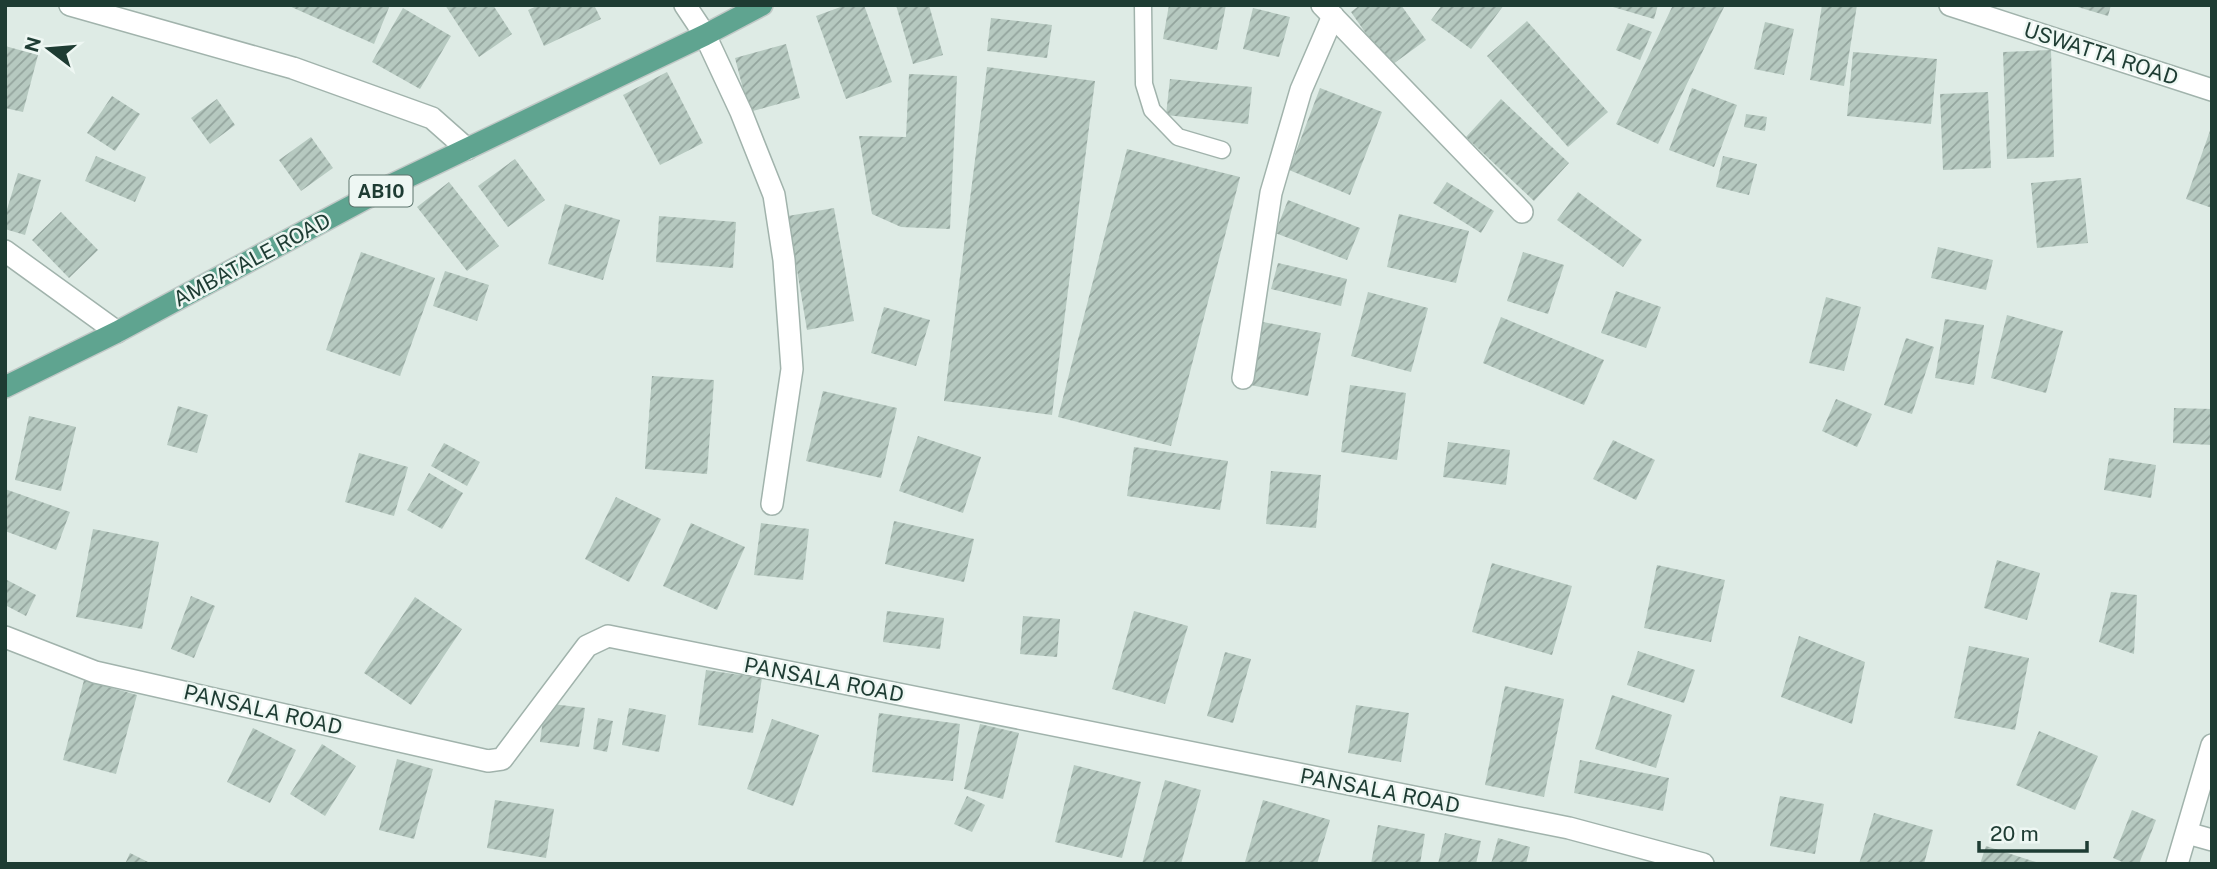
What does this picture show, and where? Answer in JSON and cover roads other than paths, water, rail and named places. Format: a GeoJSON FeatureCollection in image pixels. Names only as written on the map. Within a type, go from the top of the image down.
{"type":"FeatureCollection","features":[{"type":"Feature","properties":{"kind":"main road","name":"AMBATALE ROAD"},"geometry":{"type":"LineString","coordinates":[[5,387],[117,332],[389,186],[705,35],[762,5]]}},
{"type":"Feature","properties":{"kind":"street"},"geometry":{"type":"LineString","coordinates":[[70,5],[293,68],[432,118],[467,149]]}},
{"type":"Feature","properties":{"kind":"street"},"geometry":{"type":"LineString","coordinates":[[685,5],[705,35],[741,112],[774,195],[784,260],[792,369],[772,504]]}},
{"type":"Feature","properties":{"kind":"street","name":"USWATTA ROAD"},"geometry":{"type":"LineString","coordinates":[[1950,5],[2212,90]]}},
{"type":"Feature","properties":{"kind":"street"},"geometry":{"type":"LineString","coordinates":[[1243,378],[1271,193],[1301,90],[1328,11],[1522,212]]}},
{"type":"Feature","properties":{"kind":"street"},"geometry":{"type":"LineString","coordinates":[[5,251],[117,332]]}},
{"type":"Feature","properties":{"kind":"street","name":"PANSALA ROAD"},"geometry":{"type":"LineString","coordinates":[[5,637],[95,672],[488,761],[502,759],[587,646],[608,636],[1569,828],[1703,864]]}},
{"type":"Feature","properties":{"kind":"street"},"geometry":{"type":"LineString","coordinates":[[2177,864],[2212,745]]}},
{"type":"Feature","properties":{"kind":"street"},"geometry":{"type":"LineString","coordinates":[[2187,833],[2212,840]]}},
{"type":"Feature","properties":{"kind":"lane"},"geometry":{"type":"LineString","coordinates":[[1143,5],[1144,84],[1152,110],[1178,137],[1222,150]]}}]}
